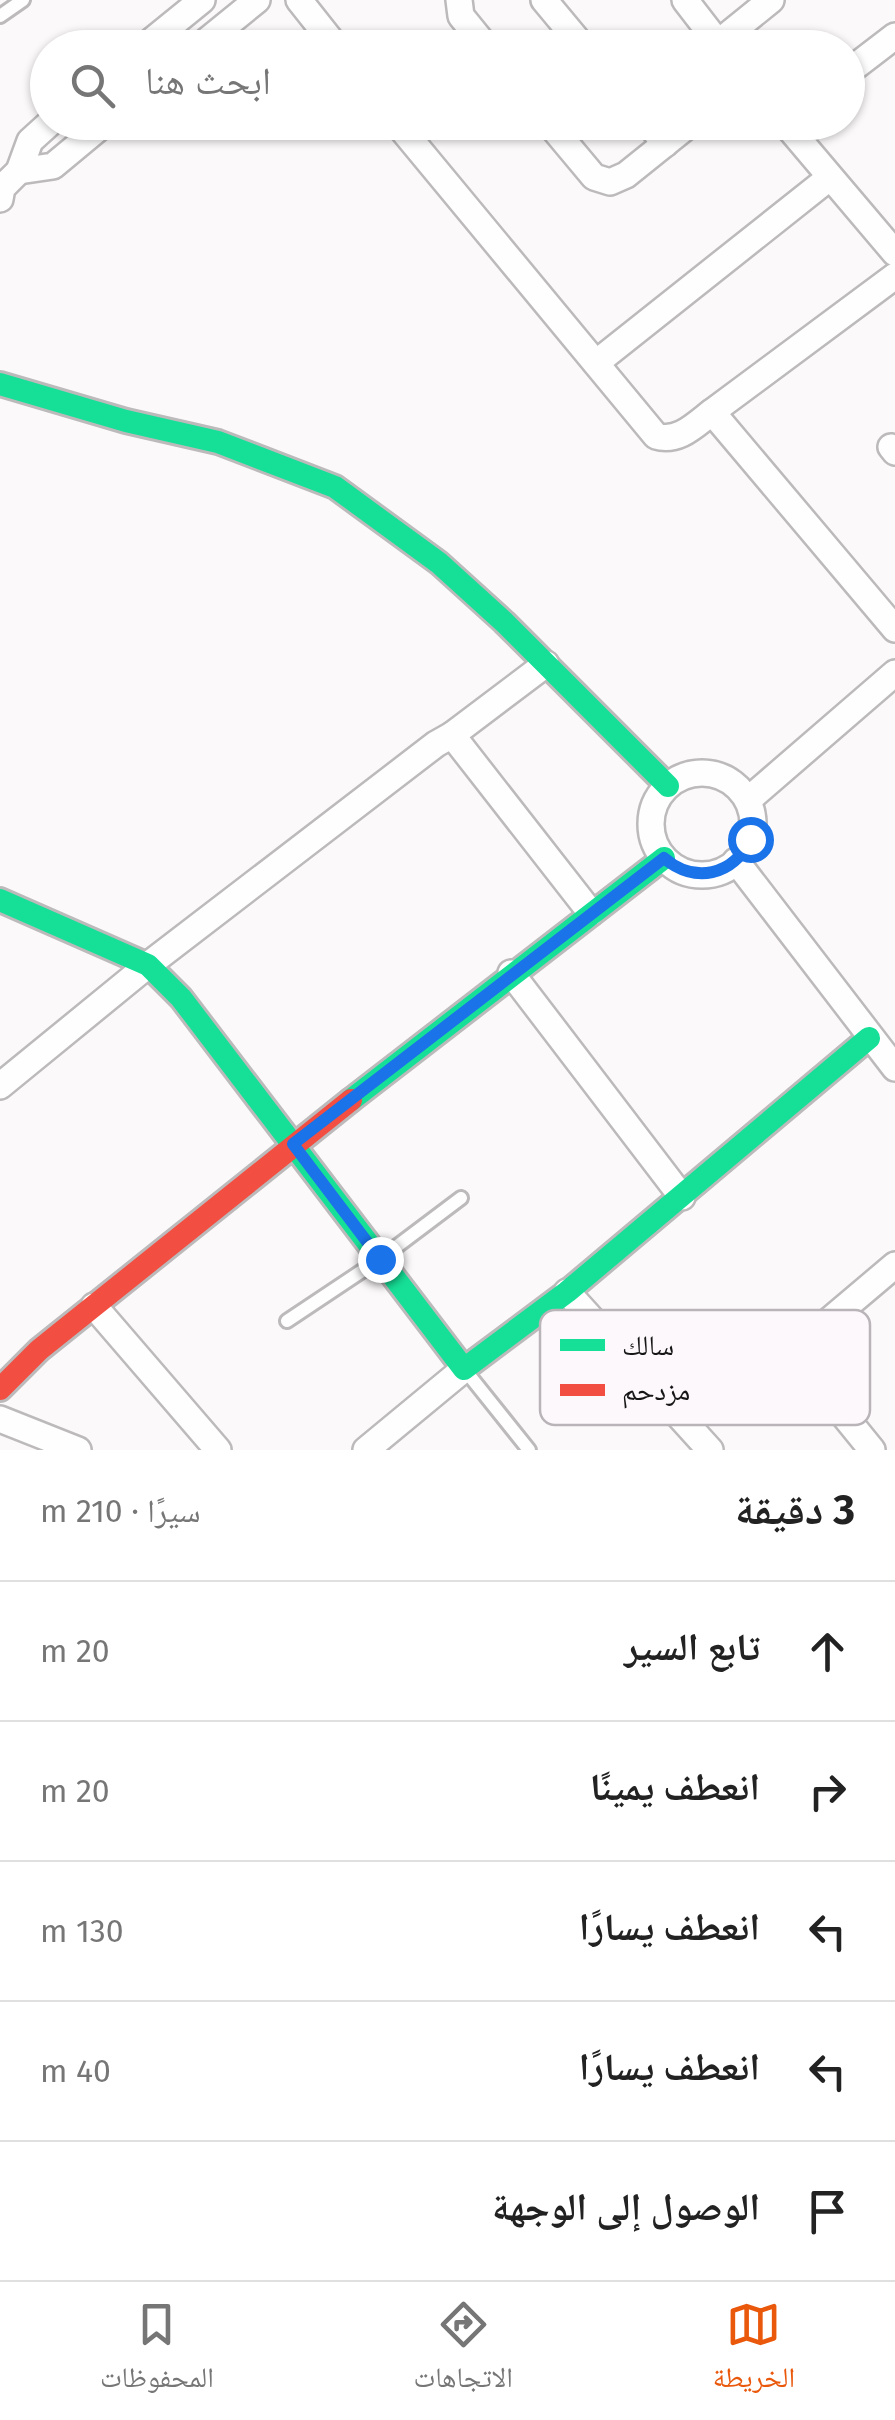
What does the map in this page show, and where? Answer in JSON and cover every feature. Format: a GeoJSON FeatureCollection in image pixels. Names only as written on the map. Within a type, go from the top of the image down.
{"type":"FeatureCollection","features":[{"type":"Feature","properties":{"kind":"street"},"geometry":{"type":"LineString","coordinates":[[165,30],[202,0]]}},
{"type":"Feature","properties":{"kind":"street"},"geometry":{"type":"LineString","coordinates":[[220,30],[257,0]]}},
{"type":"Feature","properties":{"kind":"street"},"geometry":{"type":"LineString","coordinates":[[299,0],[323,30]]}},
{"type":"Feature","properties":{"kind":"street"},"geometry":{"type":"LineString","coordinates":[[459,0],[458,11],[472,30]]}},
{"type":"Feature","properties":{"kind":"street"},"geometry":{"type":"LineString","coordinates":[[544,0],[569,30]]}},
{"type":"Feature","properties":{"kind":"street"},"geometry":{"type":"LineString","coordinates":[[684,0],[708,30]]}},
{"type":"Feature","properties":{"kind":"street"},"geometry":{"type":"LineString","coordinates":[[737,30],[771,0]]}},
{"type":"Feature","properties":{"kind":"street"},"geometry":{"type":"LineString","coordinates":[[865,59],[895,36]]}},
{"type":"Feature","properties":{"kind":"street"},"geometry":{"type":"LineString","coordinates":[[5,186],[30,140]]}},
{"type":"Feature","properties":{"kind":"street"},"geometry":{"type":"LineString","coordinates":[[5,186],[52,166],[84,140]]}},
{"type":"Feature","properties":{"kind":"street"},"geometry":{"type":"LineString","coordinates":[[411,140],[656,436],[668,440],[678,437],[895,276]]}},
{"type":"Feature","properties":{"kind":"street"},"geometry":{"type":"LineString","coordinates":[[563,140],[594,177],[605,182],[622,178],[671,140]]}},
{"type":"Feature","properties":{"kind":"street"},"geometry":{"type":"LineString","coordinates":[[663,140],[666,144]]}},
{"type":"Feature","properties":{"kind":"street"},"geometry":{"type":"LineString","coordinates":[[798,140],[895,253]]}},
{"type":"Feature","properties":{"kind":"street"},"geometry":{"type":"LineString","coordinates":[[596,364],[829,178]]}},
{"type":"Feature","properties":{"kind":"street"},"geometry":{"type":"LineString","coordinates":[[0,384],[126,421],[218,442],[335,488],[439,563],[668,786]]}},
{"type":"Feature","properties":{"kind":"street"},"geometry":{"type":"LineString","coordinates":[[712,412],[895,629]]}},
{"type":"Feature","properties":{"kind":"street"},"geometry":{"type":"LineString","coordinates":[[0,1086],[148,965],[546,664]]}},
{"type":"Feature","properties":{"kind":"street"},"geometry":{"type":"LineString","coordinates":[[748,800],[895,672]]}},
{"type":"Feature","properties":{"kind":"street"},"geometry":{"type":"LineString","coordinates":[[452,735],[591,913]]}},
{"type":"Feature","properties":{"kind":"street"},"geometry":{"type":"LineString","coordinates":[[704,772],[730,781],[748,800],[753,826],[750,839],[736,861],[725,869],[700,874],[674,866],[664,858],[652,834],[653,808],[678,778],[704,772]]}},
{"type":"Feature","properties":{"kind":"street"},"geometry":{"type":"LineString","coordinates":[[3,1380],[293,1144],[664,858]]}},
{"type":"Feature","properties":{"kind":"street"},"geometry":{"type":"LineString","coordinates":[[736,861],[895,1068]]}},
{"type":"Feature","properties":{"kind":"street"},"geometry":{"type":"LineString","coordinates":[[0,900],[148,965],[180,998],[464,1369]]}},
{"type":"Feature","properties":{"kind":"street"},"geometry":{"type":"LineString","coordinates":[[511,973],[682,1197]]}},
{"type":"Feature","properties":{"kind":"street"},"geometry":{"type":"LineString","coordinates":[[544,1310],[869,1038]]}},
{"type":"Feature","properties":{"kind":"street"},"geometry":{"type":"LineString","coordinates":[[842,1310],[895,1265]]}},
{"type":"Feature","properties":{"kind":"street"},"geometry":{"type":"LineString","coordinates":[[568,1292],[584,1310]]}},
{"type":"Feature","properties":{"kind":"street"},"geometry":{"type":"LineString","coordinates":[[94,1306],[218,1450]]}},
{"type":"Feature","properties":{"kind":"street"},"geometry":{"type":"LineString","coordinates":[[366,1450],[540,1313]]}},
{"type":"Feature","properties":{"kind":"street"},"geometry":{"type":"LineString","coordinates":[[0,1420],[78,1450]]}},
{"type":"Feature","properties":{"kind":"street"},"geometry":{"type":"LineString","coordinates":[[688,1425],[710,1450]]}},
{"type":"Feature","properties":{"kind":"street"},"geometry":{"type":"LineString","coordinates":[[852,1425],[872,1450]]}},
{"type":"Feature","properties":{"kind":"lane"},"geometry":{"type":"LineString","coordinates":[[0,16],[24,0]]}},
{"type":"Feature","properties":{"kind":"lane"},"geometry":{"type":"LineString","coordinates":[[287,1321],[462,1198]]}},
{"type":"Feature","properties":{"kind":"lane"},"geometry":{"type":"LineString","coordinates":[[464,1369],[530,1450]]}},
{"type":"Feature","properties":{"kind":"traffic: fast"},"geometry":{"type":"LineString","coordinates":[[0,384],[126,421],[218,442],[335,487],[439,563],[504,622],[668,786]]}},
{"type":"Feature","properties":{"kind":"traffic: fast"},"geometry":{"type":"LineString","coordinates":[[351,1100],[664,858]]}},
{"type":"Feature","properties":{"kind":"traffic: fast"},"geometry":{"type":"LineString","coordinates":[[0,900],[148,965],[181,998],[464,1369],[540,1312]]}},
{"type":"Feature","properties":{"kind":"traffic: fast"},"geometry":{"type":"LineString","coordinates":[[543,1310],[869,1038]]}},
{"type":"Feature","properties":{"kind":"traffic: jam"},"geometry":{"type":"LineString","coordinates":[[0,1389],[39,1350],[351,1100]]}},
{"type":"Feature","properties":{"kind":"route"},"geometry":{"type":"LineString","coordinates":[[380,1259],[293,1144],[664,858],[686,872],[713,873],[736,861],[750,839]]}}]}
